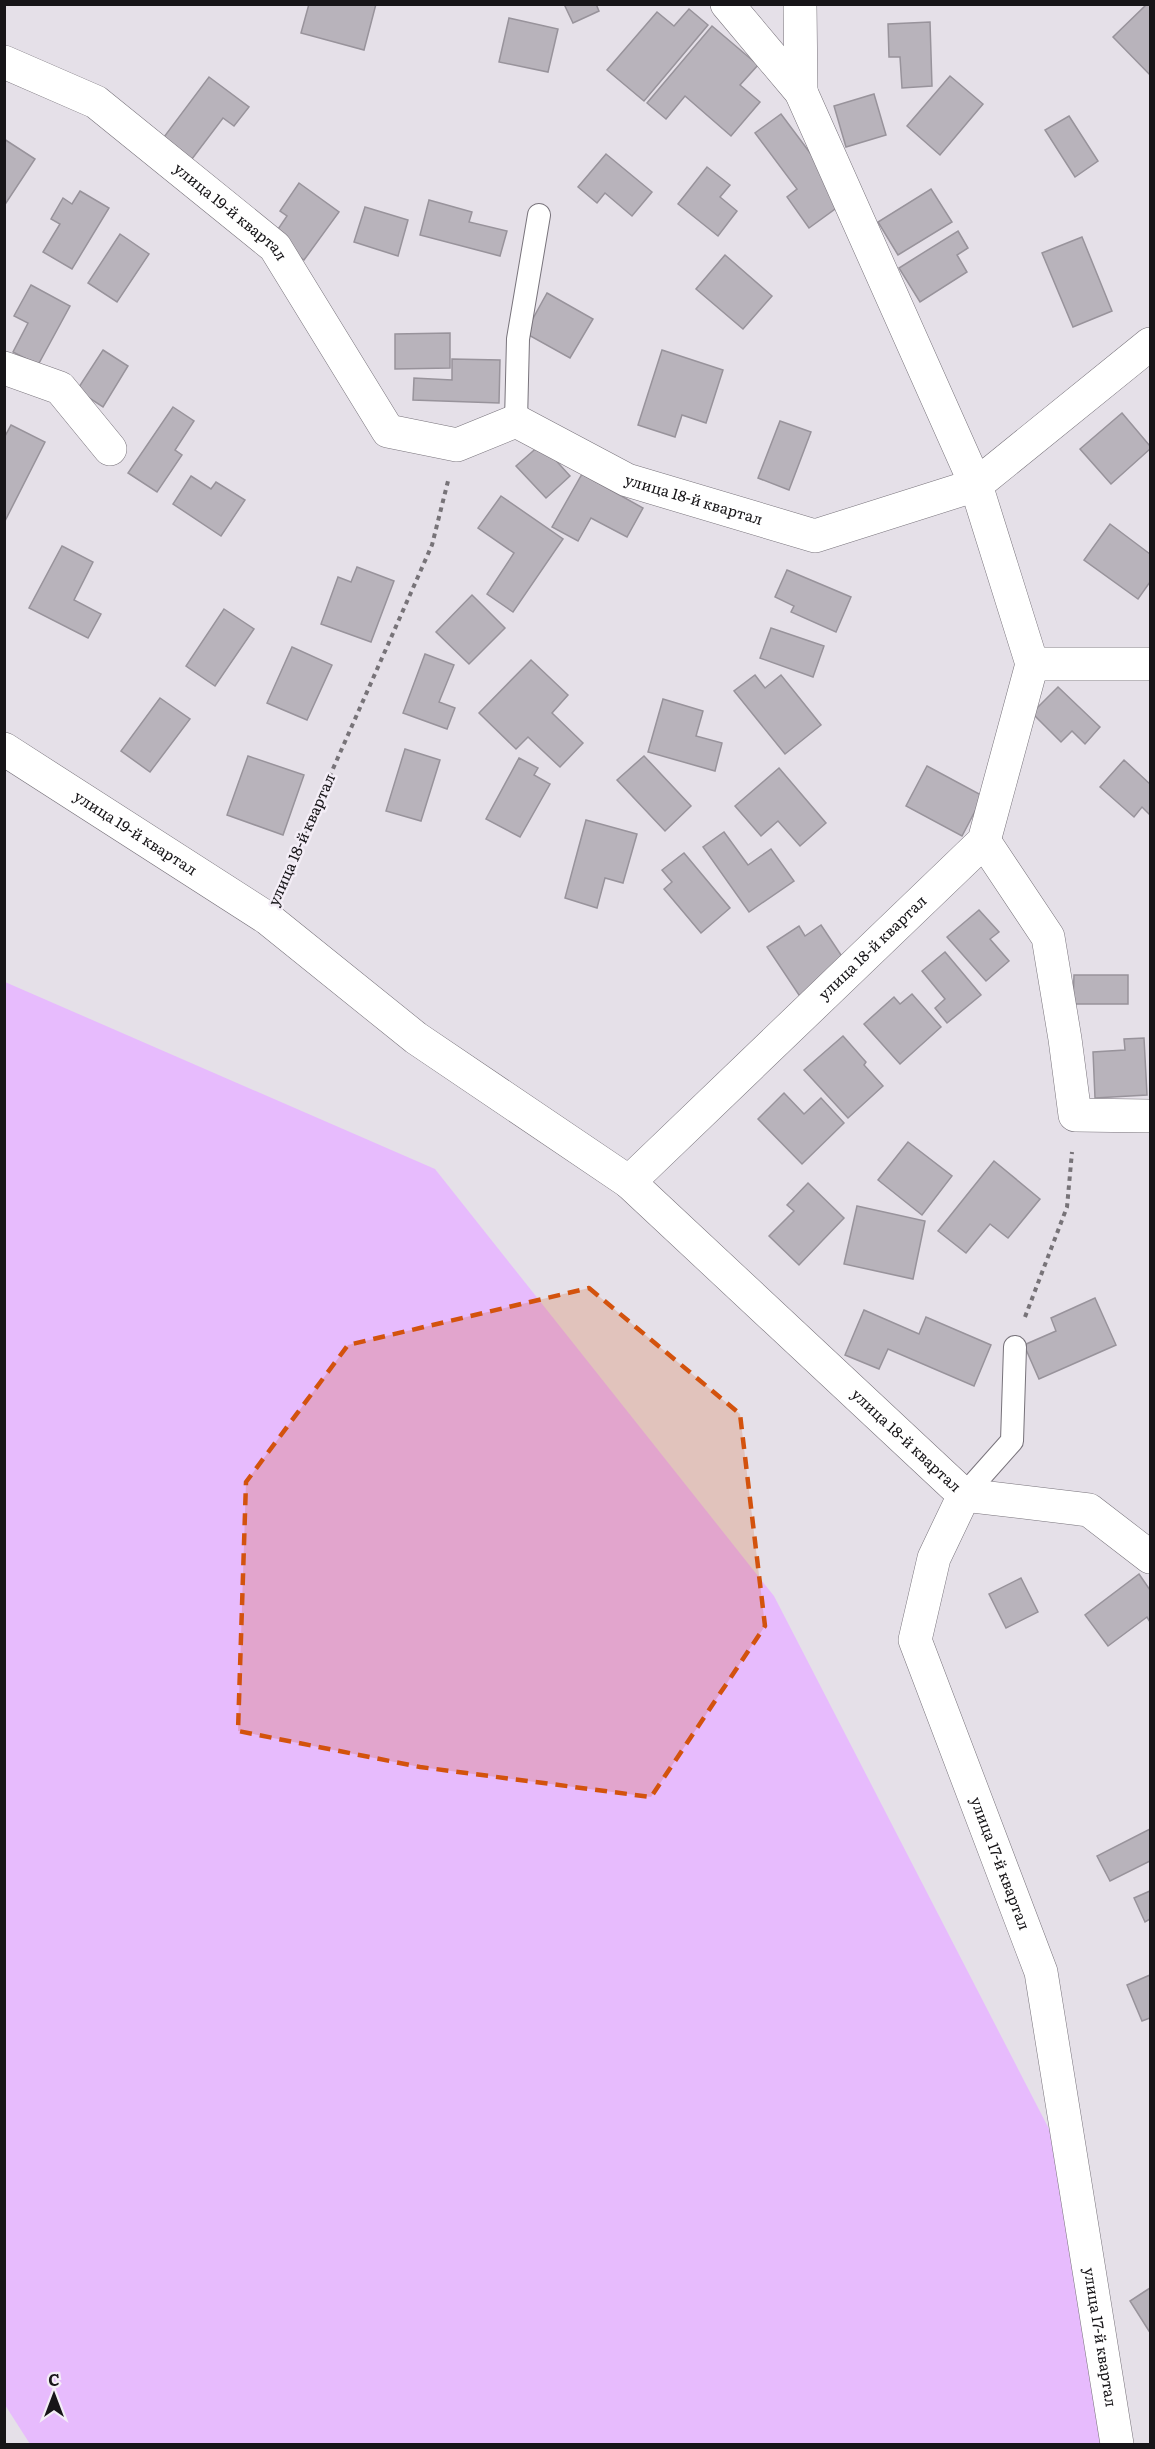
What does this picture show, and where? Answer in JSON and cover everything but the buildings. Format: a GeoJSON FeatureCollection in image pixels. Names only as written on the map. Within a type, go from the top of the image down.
{"type":"FeatureCollection","features":[{"type":"Feature","properties":{"kind":"street"},"geometry":{"type":"LineString","coordinates":[[727,4],[801,92],[976,485],[1032,664],[984,841],[1048,937],[1075,1115],[1150,1116]]}},
{"type":"Feature","properties":{"kind":"street"},"geometry":{"type":"LineString","coordinates":[[800,4],[801,92]]}},
{"type":"Feature","properties":{"kind":"street","name":"улица 19-й квартал"},"geometry":{"type":"LineString","coordinates":[[4,62],[96,102],[275,247],[388,431],[457,445]]}},
{"type":"Feature","properties":{"kind":"street","name":"улица 18-й квартал"},"geometry":{"type":"LineString","coordinates":[[516,421],[627,480],[815,536],[976,485],[1150,344]]}},
{"type":"Feature","properties":{"kind":"street"},"geometry":{"type":"LineString","coordinates":[[4,368],[60,388],[110,449]]}},
{"type":"Feature","properties":{"kind":"street"},"geometry":{"type":"LineString","coordinates":[[457,445],[516,421]]}},
{"type":"Feature","properties":{"kind":"street"},"geometry":{"type":"LineString","coordinates":[[1032,664],[1150,664]]}},
{"type":"Feature","properties":{"kind":"street","name":"улица 19-й квартал"},"geometry":{"type":"LineString","coordinates":[[4,749],[267,918]]}},
{"type":"Feature","properties":{"kind":"street","name":"улица 18-й квартал"},"geometry":{"type":"LineString","coordinates":[[629,1182],[984,841]]}},
{"type":"Feature","properties":{"kind":"street","name":"улица 18-й квартал"},"geometry":{"type":"LineString","coordinates":[[267,918],[416,1038],[629,1182],[964,1495]]}},
{"type":"Feature","properties":{"kind":"street"},"geometry":{"type":"LineString","coordinates":[[964,1495],[1089,1510],[1150,1557]]}},
{"type":"Feature","properties":{"kind":"street","name":"улица 17-й квартал"},"geometry":{"type":"LineString","coordinates":[[964,1495],[934,1558],[915,1640],[1041,1972],[1117,2445]]}},
{"type":"Feature","properties":{"kind":"lane"},"geometry":{"type":"LineString","coordinates":[[516,421],[518,339],[539,215]]}},
{"type":"Feature","properties":{"kind":"lane","name":"улица 18-й квартал"},"geometry":{"type":"LineString","coordinates":[[964,1495],[1012,1441],[1015,1347]]}},
{"type":"Feature","properties":{"kind":"path","name":"улица 18-й квартал"},"geometry":{"type":"LineString","coordinates":[[267,918],[432,544],[457,445]]}},
{"type":"Feature","properties":{"kind":"path"},"geometry":{"type":"LineString","coordinates":[[1015,1347],[1034,1290],[1067,1207],[1075,1115]]}},
{"type":"Feature","properties":{"kind":"highlighted area"},"geometry":{"type":"Polygon","coordinates":[[[589,1288],[740,1414],[765,1626],[651,1797],[420,1767],[238,1731],[246,1482],[348,1345],[589,1288]]]}},
{"type":"Feature","properties":{"kind":"shaded area"},"geometry":{"type":"Polygon","coordinates":[[[5,982],[435,1169],[774,1596],[1095,2218],[1106,2444],[30,2444],[5,2405],[5,982]]]}}]}
